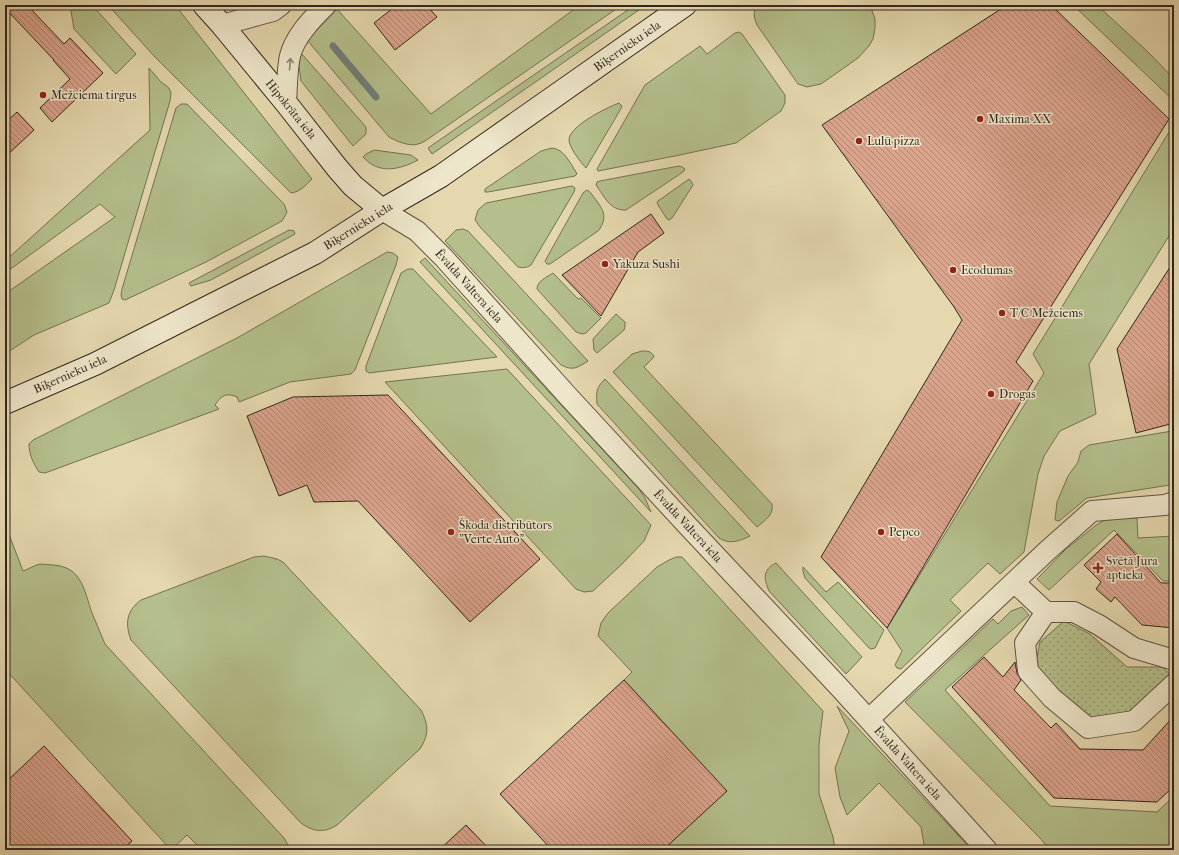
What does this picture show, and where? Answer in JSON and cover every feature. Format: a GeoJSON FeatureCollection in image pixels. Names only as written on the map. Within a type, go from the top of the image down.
{"type":"FeatureCollection","features":[{"type":"Feature","properties":{"kind":"main road","name":"Hipokrāta iela"},"geometry":{"type":"LineString","coordinates":[[204,5],[286,103],[338,169],[353,186],[382,210]]}},
{"type":"Feature","properties":{"kind":"main road","name":"Biķernieku iela"},"geometry":{"type":"LineString","coordinates":[[5,403],[95,364],[315,253],[382,210],[440,176],[685,5]]}},
{"type":"Feature","properties":{"kind":"street"},"geometry":{"type":"LineString","coordinates":[[222,25],[273,10],[281,5]]}},
{"type":"Feature","properties":{"kind":"street"},"geometry":{"type":"LineString","coordinates":[[286,103],[290,55],[297,40],[307,25],[326,5]]}},
{"type":"Feature","properties":{"kind":"street","name":"Ēvalda Valtera iela"},"geometry":{"type":"LineString","coordinates":[[382,210],[417,231],[444,258],[561,389],[868,720],[986,850]]}},
{"type":"Feature","properties":{"kind":"street"},"geometry":{"type":"LineString","coordinates":[[868,720],[1048,550],[1092,512],[1165,505],[1174,502]]}},
{"type":"Feature","properties":{"kind":"street"},"geometry":{"type":"LineString","coordinates":[[1014,582],[1046,612],[1074,612],[1099,625],[1134,648],[1174,660]]}},
{"type":"Feature","properties":{"kind":"street"},"geometry":{"type":"LineString","coordinates":[[1046,612],[1025,643],[1028,671],[1052,698],[1088,728],[1134,721],[1174,684]]}},
{"type":"Feature","properties":{"kind":"green space"},"geometry":{"type":"Polygon","coordinates":[[[70,5],[92,5],[136,54],[116,74],[74,29],[70,5]]]}},
{"type":"Feature","properties":{"kind":"green space"},"geometry":{"type":"Polygon","coordinates":[[[108,5],[175,5],[312,179],[300,190],[291,193],[154,56],[108,5]]]}},
{"type":"Feature","properties":{"kind":"green space"},"geometry":{"type":"Polygon","coordinates":[[[580,5],[622,5],[428,139],[415,145],[403,143],[389,137],[307,40],[337,9],[431,114],[580,5]]]}},
{"type":"Feature","properties":{"kind":"green space"},"geometry":{"type":"Polygon","coordinates":[[[635,5],[646,5],[432,154],[428,148],[635,5]]]}},
{"type":"Feature","properties":{"kind":"green space"},"geometry":{"type":"Polygon","coordinates":[[[758,5],[870,5],[875,19],[873,39],[858,58],[821,84],[807,87],[798,84],[757,25],[754,15],[758,5]]]}},
{"type":"Feature","properties":{"kind":"green space"},"geometry":{"type":"Polygon","coordinates":[[[1073,5],[1097,5],[1148,52],[1174,79],[1174,101],[1073,5]]]}},
{"type":"Feature","properties":{"kind":"green space"},"geometry":{"type":"Polygon","coordinates":[[[739,32],[742,34],[785,95],[785,103],[781,111],[736,143],[598,171],[597,169],[645,85],[700,46],[707,54],[735,33],[739,32]]]}},
{"type":"Feature","properties":{"kind":"green space"},"geometry":{"type":"Polygon","coordinates":[[[301,53],[366,127],[366,134],[353,146],[301,81],[298,58],[301,53]]]}},
{"type":"Feature","properties":{"kind":"green space"},"geometry":{"type":"Polygon","coordinates":[[[149,68],[160,81],[169,88],[171,93],[170,101],[109,303],[34,335],[5,354],[5,294],[115,217],[100,204],[5,273],[5,261],[150,130],[149,68]]]}},
{"type":"Feature","properties":{"kind":"green space"},"geometry":{"type":"Polygon","coordinates":[[[619,103],[622,106],[619,112],[586,168],[578,158],[569,142],[571,134],[582,123],[619,103]]]}},
{"type":"Feature","properties":{"kind":"green space"},"geometry":{"type":"Polygon","coordinates":[[[181,104],[187,104],[284,204],[287,212],[282,221],[206,262],[125,300],[122,299],[122,289],[176,108],[181,104]]]}},
{"type":"Feature","properties":{"kind":"green space"},"geometry":{"type":"Polygon","coordinates":[[[1174,124],[1174,228],[1089,364],[1096,414],[1060,431],[1044,456],[1038,474],[1024,552],[1000,574],[988,563],[950,600],[961,611],[901,669],[897,668],[895,665],[902,651],[887,628],[1044,373],[1033,354],[1174,124]]]}},
{"type":"Feature","properties":{"kind":"green space"},"geometry":{"type":"Polygon","coordinates":[[[552,148],[560,151],[566,157],[577,174],[575,176],[485,192],[485,189],[541,151],[552,148]]]}},
{"type":"Feature","properties":{"kind":"green space"},"geometry":{"type":"Polygon","coordinates":[[[374,150],[411,155],[418,160],[396,168],[384,169],[370,163],[363,157],[374,150]]]}},
{"type":"Feature","properties":{"kind":"green space"},"geometry":{"type":"Polygon","coordinates":[[[679,166],[685,169],[683,172],[626,210],[620,210],[608,202],[596,185],[597,182],[600,181],[679,166]]]}},
{"type":"Feature","properties":{"kind":"green space"},"geometry":{"type":"Polygon","coordinates":[[[689,179],[693,185],[672,218],[669,220],[667,219],[657,203],[658,201],[689,179]]]}},
{"type":"Feature","properties":{"kind":"green space"},"geometry":{"type":"Polygon","coordinates":[[[572,186],[575,188],[574,192],[531,265],[528,267],[518,267],[475,220],[478,210],[486,203],[572,186]]]}},
{"type":"Feature","properties":{"kind":"green space"},"geometry":{"type":"Polygon","coordinates":[[[587,190],[603,211],[604,220],[602,225],[598,231],[550,264],[547,264],[545,261],[583,193],[587,190]]]}},
{"type":"Feature","properties":{"kind":"green space"},"geometry":{"type":"Polygon","coordinates":[[[463,229],[468,231],[588,361],[575,368],[569,368],[561,365],[445,241],[456,230],[463,229]]]}},
{"type":"Feature","properties":{"kind":"green space"},"geometry":{"type":"Polygon","coordinates":[[[289,230],[294,231],[295,234],[211,280],[191,286],[189,283],[289,230]]]}},
{"type":"Feature","properties":{"kind":"green space"},"geometry":{"type":"Polygon","coordinates":[[[387,252],[393,253],[398,257],[396,265],[355,370],[351,374],[290,382],[239,402],[237,397],[227,395],[219,399],[215,405],[219,409],[45,473],[39,472],[37,469],[29,448],[29,444],[33,440],[237,338],[387,252]]]}},
{"type":"Feature","properties":{"kind":"green space"},"geometry":{"type":"Polygon","coordinates":[[[425,258],[638,488],[645,498],[651,512],[420,262],[425,258]]]}},
{"type":"Feature","properties":{"kind":"green space"},"geometry":{"type":"Polygon","coordinates":[[[408,269],[413,269],[497,357],[369,373],[366,371],[366,366],[401,273],[408,269]]]}},
{"type":"Feature","properties":{"kind":"green space"},"geometry":{"type":"Polygon","coordinates":[[[553,273],[578,299],[581,298],[601,318],[586,333],[582,334],[576,332],[537,289],[540,281],[553,273]]]}},
{"type":"Feature","properties":{"kind":"green space"},"geometry":{"type":"Polygon","coordinates":[[[616,314],[625,322],[624,330],[597,353],[594,350],[593,339],[616,314]]]}},
{"type":"Feature","properties":{"kind":"green space"},"geometry":{"type":"Polygon","coordinates":[[[642,351],[651,352],[654,357],[644,367],[772,504],[772,511],[766,520],[757,527],[613,372],[632,354],[642,351]]]}},
{"type":"Feature","properties":{"kind":"green space"},"geometry":{"type":"Polygon","coordinates":[[[507,369],[651,525],[644,541],[593,591],[584,592],[576,589],[385,382],[507,369]]]}},
{"type":"Feature","properties":{"kind":"green space"},"geometry":{"type":"Polygon","coordinates":[[[605,379],[750,536],[731,542],[719,538],[597,404],[597,390],[605,379]]]}},
{"type":"Feature","properties":{"kind":"green space"},"geometry":{"type":"Polygon","coordinates":[[[1172,431],[1174,433],[1174,480],[1170,485],[1087,498],[1059,521],[1055,520],[1057,502],[1068,476],[1078,462],[1081,451],[1089,445],[1172,431]]]}},
{"type":"Feature","properties":{"kind":"green space"},"geometry":{"type":"Polygon","coordinates":[[[1137,518],[1138,538],[1174,536],[1174,581],[1163,581],[1114,530],[1049,590],[1037,579],[1065,550],[1106,519],[1137,518]]]}},
{"type":"Feature","properties":{"kind":"green space"},"geometry":{"type":"Polygon","coordinates":[[[5,524],[23,571],[43,564],[63,567],[76,575],[84,588],[92,613],[105,644],[284,838],[289,850],[202,850],[187,835],[171,850],[5,669],[5,524]]]}},
{"type":"Feature","properties":{"kind":"green space"},"geometry":{"type":"Polygon","coordinates":[[[264,556],[283,562],[421,710],[427,725],[425,739],[420,749],[337,825],[324,830],[314,830],[301,823],[131,640],[129,634],[128,618],[132,609],[141,600],[254,557],[264,556]]]}},
{"type":"Feature","properties":{"kind":"green space"},"geometry":{"type":"Polygon","coordinates":[[[676,557],[682,557],[823,711],[819,744],[819,794],[833,837],[835,850],[663,850],[726,791],[624,680],[632,672],[598,636],[601,623],[608,613],[657,567],[676,557]]]}},
{"type":"Feature","properties":{"kind":"green space"},"geometry":{"type":"Polygon","coordinates":[[[776,563],[862,657],[846,674],[769,591],[765,575],[768,569],[776,563]]]}},
{"type":"Feature","properties":{"kind":"green space"},"geometry":{"type":"Polygon","coordinates":[[[803,567],[826,592],[838,582],[884,630],[875,648],[869,648],[805,578],[803,567]]]}},
{"type":"Feature","properties":{"kind":"green space"},"geometry":{"type":"Polygon","coordinates":[[[1022,607],[1029,615],[945,690],[1050,806],[1157,812],[1174,796],[1174,841],[1166,850],[1050,850],[1040,838],[905,702],[993,619],[998,624],[1011,611],[1022,607]]]}},
{"type":"Feature","properties":{"kind":"green space"},"geometry":{"type":"Polygon","coordinates":[[[1064,621],[1090,634],[1127,667],[1162,667],[1172,676],[1128,713],[1090,721],[1035,667],[1040,642],[1064,621]]]}},
{"type":"Feature","properties":{"kind":"green space"},"geometry":{"type":"Polygon","coordinates":[[[837,706],[972,850],[925,850],[921,827],[879,783],[847,815],[840,797],[835,768],[849,731],[837,706]]]}},
{"type":"Feature","properties":{"kind":"building"},"geometry":{"type":"Polygon","coordinates":[[[5,5],[27,5],[64,44],[70,38],[103,73],[52,122],[40,108],[70,79],[5,8],[5,5]]]}},
{"type":"Feature","properties":{"kind":"building"},"geometry":{"type":"Polygon","coordinates":[[[397,5],[426,5],[437,17],[395,50],[374,23],[397,5]]]}},
{"type":"Feature","properties":{"kind":"building","name":"T/C Mežciems"},"geometry":{"type":"Polygon","coordinates":[[[1007,5],[1051,5],[1169,119],[1016,362],[1033,381],[887,628],[821,557],[962,320],[822,125],[1007,5]]]}},
{"type":"Feature","properties":{"kind":"building"},"geometry":{"type":"Polygon","coordinates":[[[17,112],[34,130],[5,157],[5,123],[17,112]]]}},
{"type":"Feature","properties":{"kind":"building","name":"Yakuza Sushi"},"geometry":{"type":"Polygon","coordinates":[[[651,214],[664,233],[638,252],[601,316],[562,275],[651,214]]]}},
{"type":"Feature","properties":{"kind":"building"},"geometry":{"type":"Polygon","coordinates":[[[1174,261],[1174,423],[1136,433],[1117,349],[1174,261]]]}},
{"type":"Feature","properties":{"kind":"building","name":"Škoda distribūtors \"Verte Auto\""},"geometry":{"type":"Polygon","coordinates":[[[388,395],[540,559],[470,622],[358,501],[314,502],[307,485],[279,496],[247,416],[293,397],[388,395]]]}},
{"type":"Feature","properties":{"kind":"building"},"geometry":{"type":"Polygon","coordinates":[[[1117,534],[1161,583],[1174,583],[1174,628],[1142,625],[1115,597],[1111,602],[1096,589],[1101,582],[1084,565],[1117,534]]]}},
{"type":"Feature","properties":{"kind":"building"},"geometry":{"type":"Polygon","coordinates":[[[984,657],[1003,677],[1015,662],[1017,673],[1021,680],[1014,690],[1051,728],[1056,723],[1080,749],[1143,750],[1174,716],[1174,786],[1157,802],[1054,798],[952,687],[984,657]]]}},
{"type":"Feature","properties":{"kind":"building"},"geometry":{"type":"Polygon","coordinates":[[[624,680],[727,791],[663,850],[552,850],[500,794],[624,680]]]}},
{"type":"Feature","properties":{"kind":"building"},"geometry":{"type":"Polygon","coordinates":[[[44,746],[132,841],[122,850],[5,850],[5,783],[44,746]]]}},
{"type":"Feature","properties":{"kind":"building"},"geometry":{"type":"Polygon","coordinates":[[[466,825],[490,850],[439,850],[466,825]]]}},
{"type":"Feature","properties":{"kind":"waterway"},"geometry":{"type":"LineString","coordinates":[[333,46],[376,97]]}},
{"type":"Feature","properties":{"kind":"place","name":"Mežciema tirgus"},"geometry":{"type":"Point","coordinates":[43,95]}},
{"type":"Feature","properties":{"kind":"place","name":"Maxima XX"},"geometry":{"type":"Point","coordinates":[980,119]}},
{"type":"Feature","properties":{"kind":"place","name":"Lulū pizza"},"geometry":{"type":"Point","coordinates":[859,141]}},
{"type":"Feature","properties":{"kind":"place","name":"Yakuza Sushi"},"geometry":{"type":"Point","coordinates":[605,264]}},
{"type":"Feature","properties":{"kind":"place","name":"Ecodumas"},"geometry":{"type":"Point","coordinates":[953,270]}},
{"type":"Feature","properties":{"kind":"place","name":"T/C Mežciems"},"geometry":{"type":"Point","coordinates":[1002,313]}},
{"type":"Feature","properties":{"kind":"place","name":"Drogas"},"geometry":{"type":"Point","coordinates":[991,394]}},
{"type":"Feature","properties":{"kind":"place","name":"Škoda distribūtors \"Verte Auto\""},"geometry":{"type":"Point","coordinates":[451,532]}},
{"type":"Feature","properties":{"kind":"place","name":"Pepco"},"geometry":{"type":"Point","coordinates":[881,532]}},
{"type":"Feature","properties":{"kind":"place","name":"Svētā Jura aptieka"},"geometry":{"type":"Point","coordinates":[1098,568]}}]}
